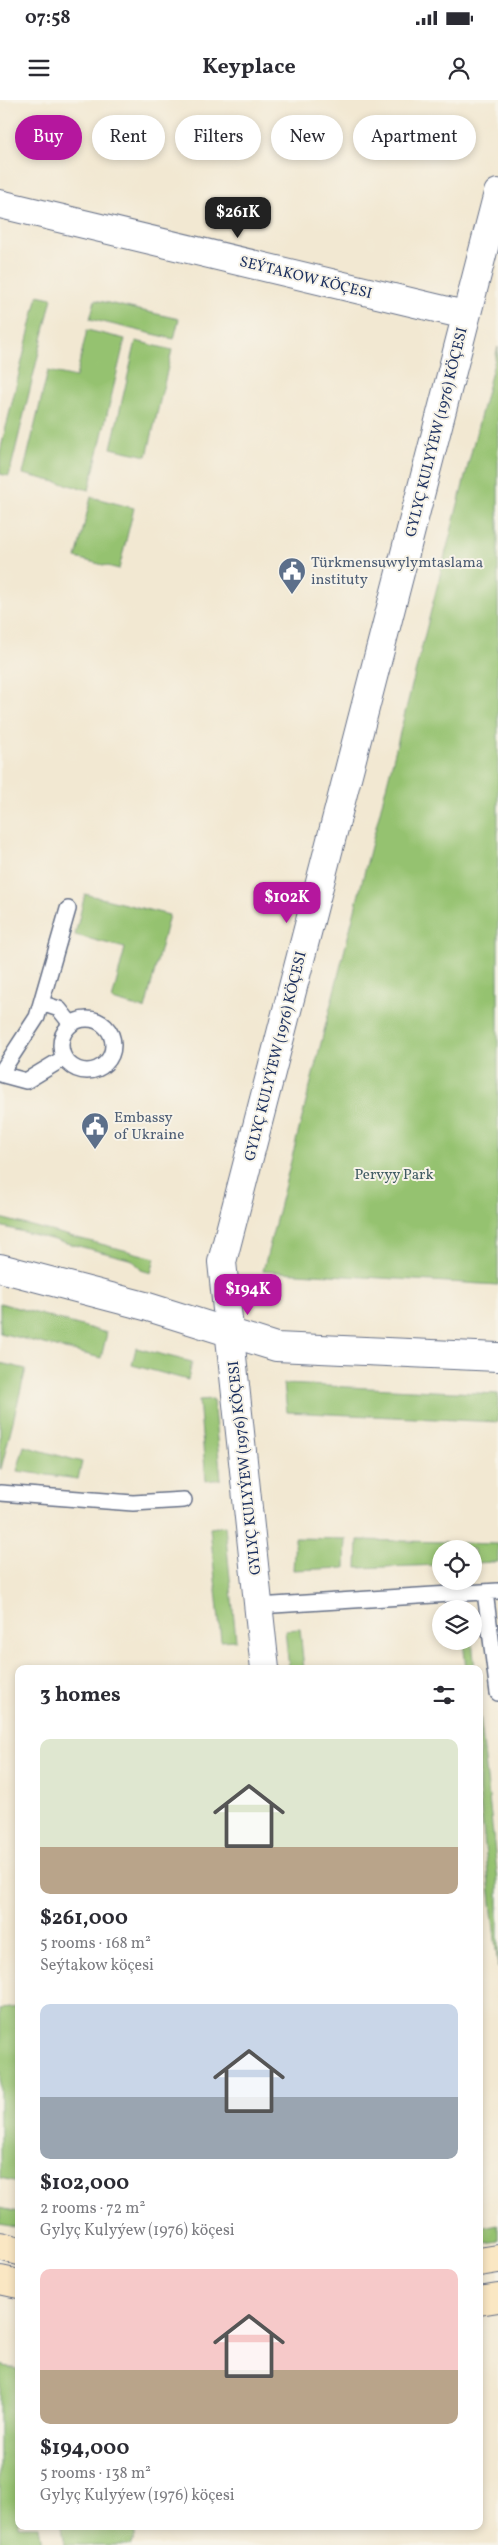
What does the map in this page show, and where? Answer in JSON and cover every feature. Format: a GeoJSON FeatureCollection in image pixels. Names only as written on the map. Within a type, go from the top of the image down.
{"type":"FeatureCollection","features":[{"type":"Feature","properties":{"kind":"street","name":"GYLYÇ KULYÝEW (1976) KÖÇESI"},"geometry":{"type":"LineString","coordinates":[[265,1665],[222,1262],[498,193]]}},
{"type":"Feature","properties":{"kind":"street","name":"SEÝTAKOW KÖÇESI"},"geometry":{"type":"LineString","coordinates":[[0,204],[465,316]]}},
{"type":"Feature","properties":{"kind":"street"},"geometry":{"type":"LineString","coordinates":[[0,1268],[145,1306],[276,1347],[498,1357]]}},
{"type":"Feature","properties":{"kind":"street"},"geometry":{"type":"LineString","coordinates":[[0,2246],[15,2249]]}},
{"type":"Feature","properties":{"kind":"street"},"geometry":{"type":"LineString","coordinates":[[483,2261],[498,2259]]}},
{"type":"Feature","properties":{"kind":"street"},"geometry":{"type":"LineString","coordinates":[[0,2280],[15,2283]]}},
{"type":"Feature","properties":{"kind":"street"},"geometry":{"type":"LineString","coordinates":[[483,2300],[498,2298]]}},
{"type":"Feature","properties":{"kind":"lane"},"geometry":{"type":"LineString","coordinates":[[64,1058],[26,1081],[0,1074],[37,1017],[68,909]]}},
{"type":"Feature","properties":{"kind":"lane"},"geometry":{"type":"LineString","coordinates":[[41,1003],[59,1009],[71,1024]]}},
{"type":"Feature","properties":{"kind":"lane"},"geometry":{"type":"LineString","coordinates":[[86,1019],[100,1023],[110,1033],[112,1048],[107,1061],[95,1070],[80,1070],[64,1058],[61,1042],[66,1028],[71,1024],[86,1019]]}},
{"type":"Feature","properties":{"kind":"lane"},"geometry":{"type":"LineString","coordinates":[[0,1493],[133,1503],[184,1500]]}},
{"type":"Feature","properties":{"kind":"lane"},"geometry":{"type":"LineString","coordinates":[[258,1606],[492,1592],[498,1694]]}},
{"type":"Feature","properties":{"kind":"green space"},"geometry":{"type":"Polygon","coordinates":[[[38,295],[52,298],[9,476],[0,474],[0,452],[38,295]]]}},
{"type":"Feature","properties":{"kind":"green space"},"geometry":{"type":"Polygon","coordinates":[[[95,300],[179,319],[174,339],[90,319],[95,300]]]}},
{"type":"Feature","properties":{"kind":"green space"},"geometry":{"type":"Polygon","coordinates":[[[87,330],[125,339],[89,490],[23,474],[48,371],[76,377],[87,330]]]}},
{"type":"Feature","properties":{"kind":"green space"},"geometry":{"type":"Polygon","coordinates":[[[136,341],[172,350],[147,456],[111,448],[136,341]]]}},
{"type":"Feature","properties":{"kind":"green space","name":"Pervyy Park"},"geometry":{"type":"Polygon","coordinates":[[[498,347],[498,1285],[263,1271],[498,347]]]}},
{"type":"Feature","properties":{"kind":"green space"},"geometry":{"type":"Polygon","coordinates":[[[91,497],[134,508],[119,569],[76,558],[91,497]]]}},
{"type":"Feature","properties":{"kind":"green space"},"geometry":{"type":"Polygon","coordinates":[[[85,894],[169,915],[145,1009],[112,1000],[125,948],[75,935],[85,894]]]}},
{"type":"Feature","properties":{"kind":"green space"},"geometry":{"type":"Polygon","coordinates":[[[0,1218],[155,1258],[151,1273],[141,1270],[133,1260],[0,1226],[0,1218]]]}},
{"type":"Feature","properties":{"kind":"green space"},"geometry":{"type":"Polygon","coordinates":[[[0,1303],[107,1333],[101,1358],[0,1333],[0,1303]]]}},
{"type":"Feature","properties":{"kind":"green space"},"geometry":{"type":"Polygon","coordinates":[[[136,1348],[192,1362],[188,1380],[132,1365],[136,1348]]]}},
{"type":"Feature","properties":{"kind":"green space"},"geometry":{"type":"Polygon","coordinates":[[[0,1363],[26,1369],[1,1469],[0,1469],[0,1363]]]}},
{"type":"Feature","properties":{"kind":"green space"},"geometry":{"type":"Polygon","coordinates":[[[284,1384],[498,1394],[498,1422],[287,1412],[284,1384]]]}},
{"type":"Feature","properties":{"kind":"green space"},"geometry":{"type":"Polygon","coordinates":[[[213,1399],[221,1479],[206,1481],[199,1400],[213,1399]]]}},
{"type":"Feature","properties":{"kind":"green space"},"geometry":{"type":"Polygon","coordinates":[[[24,1446],[82,1462],[78,1479],[17,1471],[24,1446]]]}},
{"type":"Feature","properties":{"kind":"green space"},"geometry":{"type":"Polygon","coordinates":[[[225,1526],[236,1640],[221,1641],[210,1528],[225,1526]]]}},
{"type":"Feature","properties":{"kind":"green space"},"geometry":{"type":"Polygon","coordinates":[[[295,1538],[346,1539],[345,1568],[293,1570],[295,1538]]]}},
{"type":"Feature","properties":{"kind":"green space"},"geometry":{"type":"Polygon","coordinates":[[[358,1540],[432,1542],[432,1565],[357,1568],[358,1540]]]}},
{"type":"Feature","properties":{"kind":"green space"},"geometry":{"type":"Polygon","coordinates":[[[482,1544],[498,1544],[498,1562],[482,1563],[482,1544]]]}},
{"type":"Feature","properties":{"kind":"green space"},"geometry":{"type":"Polygon","coordinates":[[[300,1629],[304,1665],[289,1665],[285,1630],[300,1629]]]}},
{"type":"Feature","properties":{"kind":"green space"},"geometry":{"type":"Polygon","coordinates":[[[464,1650],[473,1650],[475,1665],[466,1665],[464,1650]]]}},
{"type":"Feature","properties":{"kind":"green space"},"geometry":{"type":"Polygon","coordinates":[[[483,1741],[498,1881],[498,1968],[483,1828],[483,1741]]]}},
{"type":"Feature","properties":{"kind":"green space"},"geometry":{"type":"Polygon","coordinates":[[[15,2007],[15,2181],[0,2178],[0,2009],[15,2007]]]}},
{"type":"Feature","properties":{"kind":"green space"},"geometry":{"type":"Polygon","coordinates":[[[0,2208],[15,2211],[15,2227],[0,2224],[0,2208]]]}},
{"type":"Feature","properties":{"kind":"green space"},"geometry":{"type":"Polygon","coordinates":[[[498,2224],[498,2241],[483,2243],[483,2227],[498,2224]]]}},
{"type":"Feature","properties":{"kind":"green space"},"geometry":{"type":"Polygon","coordinates":[[[0,2365],[15,2369],[15,2530],[40,2530],[42,2545],[0,2545],[0,2365]]]}},
{"type":"Feature","properties":{"kind":"green space"},"geometry":{"type":"Polygon","coordinates":[[[63,2530],[135,2530],[131,2545],[65,2545],[63,2530]]]}},
{"type":"Feature","properties":{"kind":"place","name":"Türkmensuwylymtaslama instituty"},"geometry":{"type":"Point","coordinates":[292,595]}},
{"type":"Feature","properties":{"kind":"place","name":"Embassy of Ukraine"},"geometry":{"type":"Point","coordinates":[95,1150]}}]}
